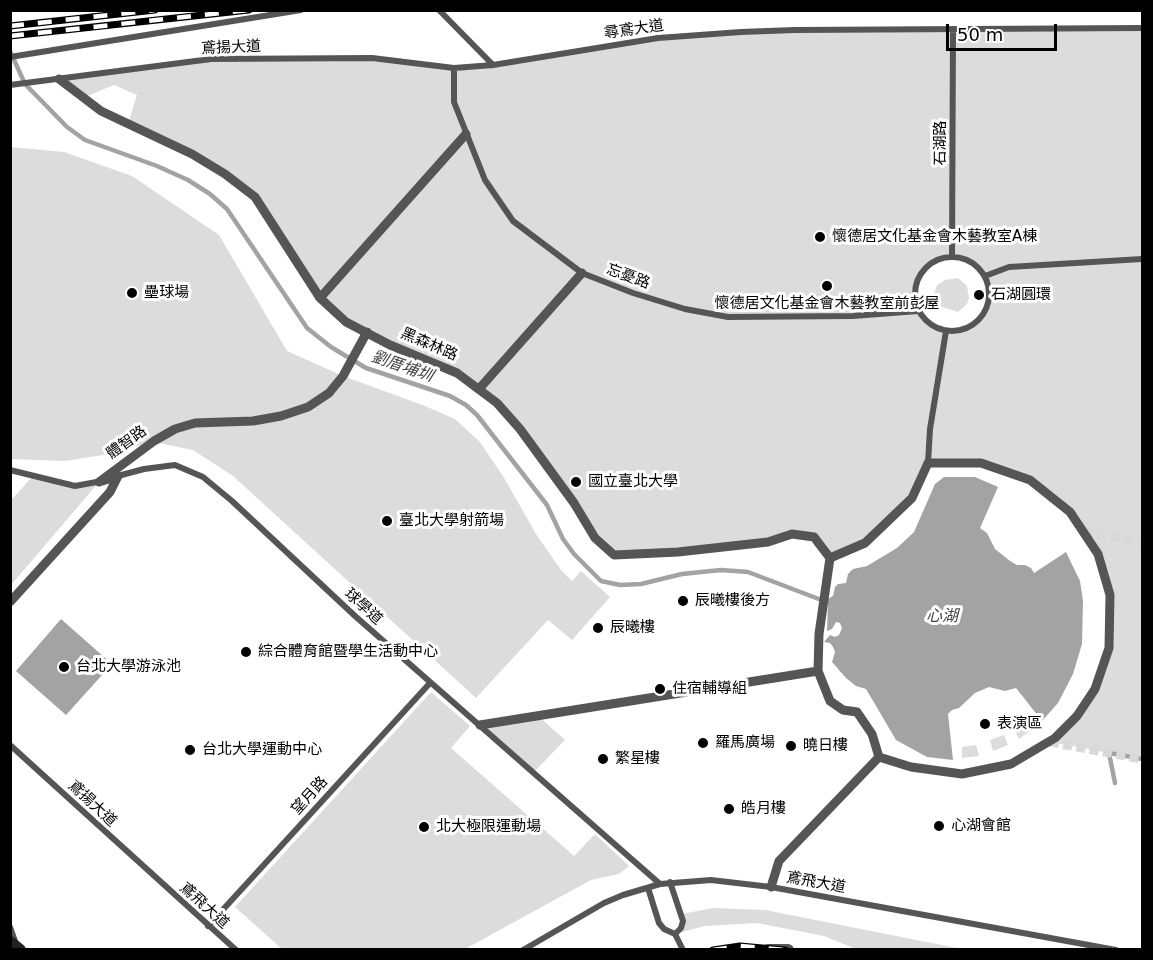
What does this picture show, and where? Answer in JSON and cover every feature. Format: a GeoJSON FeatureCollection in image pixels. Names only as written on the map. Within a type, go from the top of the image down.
{"type":"FeatureCollection","features":[{"type":"Feature","properties":{"kind":"street","name":"黑森林路"},"geometry":{"type":"LineString","coordinates":[[59,79],[101,111],[192,154],[225,174],[255,197],[320,298],[346,322],[390,345],[457,373],[497,403],[520,429],[574,503],[595,538],[614,555],[768,542],[792,534],[814,537],[830,558]]}},
{"type":"Feature","properties":{"kind":"street"},"geometry":{"type":"LineString","coordinates":[[320,298],[466,134]]}},
{"type":"Feature","properties":{"kind":"street"},"geometry":{"type":"LineString","coordinates":[[479,389],[582,273]]}},
{"type":"Feature","properties":{"kind":"street","name":"體智路"},"geometry":{"type":"LineString","coordinates":[[99,482],[154,441],[175,429],[195,423],[253,421],[280,416],[308,407],[329,393],[343,376],[368,332]]}},
{"type":"Feature","properties":{"kind":"street"},"geometry":{"type":"LineString","coordinates":[[928,463],[981,463],[1030,480],[1070,512],[1098,554],[1110,595],[1109,648],[1095,689],[1077,716],[1055,738],[1011,764],[962,774],[911,767],[879,757],[872,734],[857,712],[843,710],[830,701],[818,671],[819,634],[830,558],[865,543],[912,498],[928,463]]}},
{"type":"Feature","properties":{"kind":"street","name":"體智路"},"geometry":{"type":"LineString","coordinates":[[10,602],[110,492],[118,476]]}},
{"type":"Feature","properties":{"kind":"street"},"geometry":{"type":"LineString","coordinates":[[480,725],[818,671]]}},
{"type":"Feature","properties":{"kind":"street"},"geometry":{"type":"LineString","coordinates":[[771,887],[778,861],[879,757]]}},
{"type":"Feature","properties":{"kind":"street"},"geometry":{"type":"LineString","coordinates":[[768,950],[788,950]]}},
{"type":"Feature","properties":{"kind":"lane"},"geometry":{"type":"LineString","coordinates":[[10,57],[301,10]]}},
{"type":"Feature","properties":{"kind":"lane"},"geometry":{"type":"LineString","coordinates":[[439,10],[493,65]]}},
{"type":"Feature","properties":{"kind":"lane","name":"尋鳶大道"},"geometry":{"type":"LineString","coordinates":[[454,68],[493,65],[658,38],[795,30],[1143,28]]}},
{"type":"Feature","properties":{"kind":"lane","name":"石湖路"},"geometry":{"type":"LineString","coordinates":[[952,257],[953,29]]}},
{"type":"Feature","properties":{"kind":"lane","name":"鳶揚大道"},"geometry":{"type":"LineString","coordinates":[[10,86],[211,59],[372,58],[454,68]]}},
{"type":"Feature","properties":{"kind":"lane","name":"忘憂路"},"geometry":{"type":"LineString","coordinates":[[454,68],[454,102],[485,180],[513,221],[582,273],[633,293],[685,309],[728,317],[853,316],[918,311]]}},
{"type":"Feature","properties":{"kind":"lane"},"geometry":{"type":"LineString","coordinates":[[952,257],[968,260],[985,276],[989,299],[986,311],[969,328],[958,332],[946,331],[925,321],[918,311],[914,299],[918,276],[934,261],[952,257]]}},
{"type":"Feature","properties":{"kind":"lane"},"geometry":{"type":"LineString","coordinates":[[985,276],[1009,267],[1143,259]]}},
{"type":"Feature","properties":{"kind":"lane"},"geometry":{"type":"LineString","coordinates":[[928,463],[930,429],[946,331]]}},
{"type":"Feature","properties":{"kind":"lane","name":"球學道"},"geometry":{"type":"LineString","coordinates":[[10,470],[75,486],[99,482],[144,469],[175,465],[203,477],[430,683],[660,884]]}},
{"type":"Feature","properties":{"kind":"lane","name":"望月路"},"geometry":{"type":"LineString","coordinates":[[208,926],[430,683]]}},
{"type":"Feature","properties":{"kind":"lane","name":"鳶揚大道"},"geometry":{"type":"LineString","coordinates":[[10,745],[157,880]]}},
{"type":"Feature","properties":{"kind":"lane","name":"鳶飛大道"},"geometry":{"type":"LineString","coordinates":[[157,880],[236,950]]}},
{"type":"Feature","properties":{"kind":"lane","name":"鳶飛大道"},"geometry":{"type":"LineString","coordinates":[[523,950],[604,903],[660,884],[711,880],[771,887],[1116,950]]}},
{"type":"Feature","properties":{"kind":"lane"},"geometry":{"type":"LineString","coordinates":[[670,882],[683,921],[681,928],[675,934]]}},
{"type":"Feature","properties":{"kind":"lane"},"geometry":{"type":"LineString","coordinates":[[648,888],[659,923],[664,929],[675,934],[683,950]]}},
{"type":"Feature","properties":{"kind":"lane"},"geometry":{"type":"LineString","coordinates":[[10,927],[16,946]]}},
{"type":"Feature","properties":{"kind":"shaded area"},"geometry":{"type":"Polygon","coordinates":[[[1142,28],[1142,759],[1050,742],[1095,689],[1109,648],[1110,595],[1098,554],[1070,512],[1030,480],[981,463],[929,463],[912,498],[865,543],[830,558],[814,537],[792,534],[768,542],[614,555],[595,538],[520,429],[479,389],[368,332],[320,298],[255,197],[225,174],[128,124],[137,95],[114,85],[85,97],[59,79],[211,59],[372,58],[454,68],[658,38],[741,32],[1142,28]],[[957,257],[934,260],[918,276],[914,288],[914,299],[918,311],[925,321],[935,328],[946,331],[969,328],[986,311],[989,299],[985,276],[968,260],[957,257]]]}},
{"type":"Feature","properties":{"kind":"shaded area"},"geometry":{"type":"Polygon","coordinates":[[[11,147],[64,152],[132,176],[219,235],[287,351],[343,376],[455,419],[479,441],[561,570],[572,581],[581,571],[610,597],[572,640],[548,620],[476,698],[233,476],[193,450],[154,442],[103,455],[65,461],[11,459],[11,147]]]}},
{"type":"Feature","properties":{"kind":"shaded area","name":"石湖圓環"},"geometry":{"type":"Polygon","coordinates":[[[958,278],[967,286],[969,298],[967,304],[958,312],[939,306],[934,294],[937,285],[945,280],[958,278]]]}},
{"type":"Feature","properties":{"kind":"shaded area"},"geometry":{"type":"Polygon","coordinates":[[[33,476],[75,486],[99,482],[11,585],[11,500],[33,476]]]}},
{"type":"Feature","properties":{"kind":"shaded area","name":"北大極限運動場"},"geometry":{"type":"Polygon","coordinates":[[[431,692],[470,726],[451,748],[574,856],[595,834],[629,866],[619,874],[591,880],[465,949],[282,949],[235,907],[431,692]]]}},
{"type":"Feature","properties":{"kind":"shaded area"},"geometry":{"type":"Polygon","coordinates":[[[538,716],[565,740],[534,772],[480,725],[538,716]]]}},
{"type":"Feature","properties":{"kind":"shaded area"},"geometry":{"type":"Polygon","coordinates":[[[1028,719],[1035,727],[1019,739],[1014,729],[1028,719]]]}},
{"type":"Feature","properties":{"kind":"shaded area"},"geometry":{"type":"Polygon","coordinates":[[[1004,735],[1008,745],[993,751],[990,740],[1004,735]]]}},
{"type":"Feature","properties":{"kind":"shaded area"},"geometry":{"type":"Polygon","coordinates":[[[976,745],[979,756],[962,758],[962,747],[976,745]]]}},
{"type":"Feature","properties":{"kind":"shaded area"},"geometry":{"type":"Polygon","coordinates":[[[713,908],[765,910],[962,949],[856,949],[824,936],[757,923],[705,926],[675,934],[681,928],[682,914],[713,908]]]}},
{"type":"Feature","properties":{"kind":"water","name":"心湖"},"geometry":{"type":"Polygon","coordinates":[[[944,477],[975,477],[998,487],[980,528],[987,533],[995,549],[1017,565],[1031,568],[1034,573],[1066,552],[1080,581],[1083,601],[1082,644],[1073,674],[1058,703],[1042,721],[1016,688],[1005,691],[989,687],[975,693],[959,708],[948,714],[953,760],[927,757],[896,740],[866,689],[856,686],[846,678],[832,662],[835,652],[833,647],[830,643],[824,642],[830,635],[835,637],[839,635],[842,628],[840,623],[836,622],[832,629],[827,631],[828,604],[824,601],[833,596],[838,584],[846,583],[848,574],[853,569],[867,566],[897,548],[914,532],[935,484],[944,477]]]}},
{"type":"Feature","properties":{"kind":"water","name":"台北大學游泳池"},"geometry":{"type":"Polygon","coordinates":[[[61,619],[112,664],[66,715],[16,671],[61,619]]]}},
{"type":"Feature","properties":{"kind":"waterway","name":"劉厝埔圳"},"geometry":{"type":"LineString","coordinates":[[10,51],[25,84],[67,127],[85,140],[157,166],[188,180],[210,194],[227,209],[307,328],[331,347],[366,368],[450,396],[466,405],[477,415],[547,505],[563,539],[574,554],[601,581],[620,585],[641,584],[682,574],[721,570],[748,572],[824,601]]}},
{"type":"Feature","properties":{"kind":"waterway"},"geometry":{"type":"LineString","coordinates":[[1115,783],[1109,753],[1142,759]]}},
{"type":"Feature","properties":{"kind":"tunnel"},"geometry":{"type":"LineString","coordinates":[[1084,532],[1142,542]]}},
{"type":"Feature","properties":{"kind":"tunnel"},"geometry":{"type":"LineString","coordinates":[[1050,742],[1142,759]]}},
{"type":"Feature","properties":{"kind":"railway"},"geometry":{"type":"LineString","coordinates":[[10,26],[155,10]]}},
{"type":"Feature","properties":{"kind":"railway"},"geometry":{"type":"LineString","coordinates":[[10,36],[249,10]]}},
{"type":"Feature","properties":{"kind":"railway"},"geometry":{"type":"LineString","coordinates":[[713,950],[740,946],[785,950]]}},
{"type":"Feature","properties":{"kind":"place","name":"懷德居文化基金會木藝教室A棟"},"geometry":{"type":"Point","coordinates":[820,237]}},
{"type":"Feature","properties":{"kind":"place","name":"懷德居文化基金會木藝教室前彭屋"},"geometry":{"type":"Point","coordinates":[827,286]}},
{"type":"Feature","properties":{"kind":"place","name":"壘球場"},"geometry":{"type":"Point","coordinates":[132,293]}},
{"type":"Feature","properties":{"kind":"place","name":"石湖圓環"},"geometry":{"type":"Point","coordinates":[979,295]}},
{"type":"Feature","properties":{"kind":"place","name":"國立臺北大學"},"geometry":{"type":"Point","coordinates":[576,482]}},
{"type":"Feature","properties":{"kind":"place","name":"臺北大學射箭場"},"geometry":{"type":"Point","coordinates":[387,521]}},
{"type":"Feature","properties":{"kind":"place","name":"辰曦樓後方"},"geometry":{"type":"Point","coordinates":[683,601]}},
{"type":"Feature","properties":{"kind":"place","name":"辰曦樓"},"geometry":{"type":"Point","coordinates":[598,628]}},
{"type":"Feature","properties":{"kind":"place","name":"綜合體育館暨學生活動中心"},"geometry":{"type":"Point","coordinates":[246,652]}},
{"type":"Feature","properties":{"kind":"place","name":"台北大學游泳池"},"geometry":{"type":"Point","coordinates":[64,667]}},
{"type":"Feature","properties":{"kind":"place","name":"住宿輔導組"},"geometry":{"type":"Point","coordinates":[660,689]}},
{"type":"Feature","properties":{"kind":"place","name":"表演區"},"geometry":{"type":"Point","coordinates":[985,724]}},
{"type":"Feature","properties":{"kind":"place","name":"羅馬廣場"},"geometry":{"type":"Point","coordinates":[703,743]}},
{"type":"Feature","properties":{"kind":"place","name":"曉日樓"},"geometry":{"type":"Point","coordinates":[791,746]}},
{"type":"Feature","properties":{"kind":"place","name":"台北大學運動中心"},"geometry":{"type":"Point","coordinates":[190,750]}},
{"type":"Feature","properties":{"kind":"place","name":"繁星樓"},"geometry":{"type":"Point","coordinates":[603,759]}},
{"type":"Feature","properties":{"kind":"place","name":"皓月樓"},"geometry":{"type":"Point","coordinates":[729,809]}},
{"type":"Feature","properties":{"kind":"place","name":"心湖會館"},"geometry":{"type":"Point","coordinates":[939,826]}},
{"type":"Feature","properties":{"kind":"place","name":"北大極限運動場"},"geometry":{"type":"Point","coordinates":[424,827]}}]}
